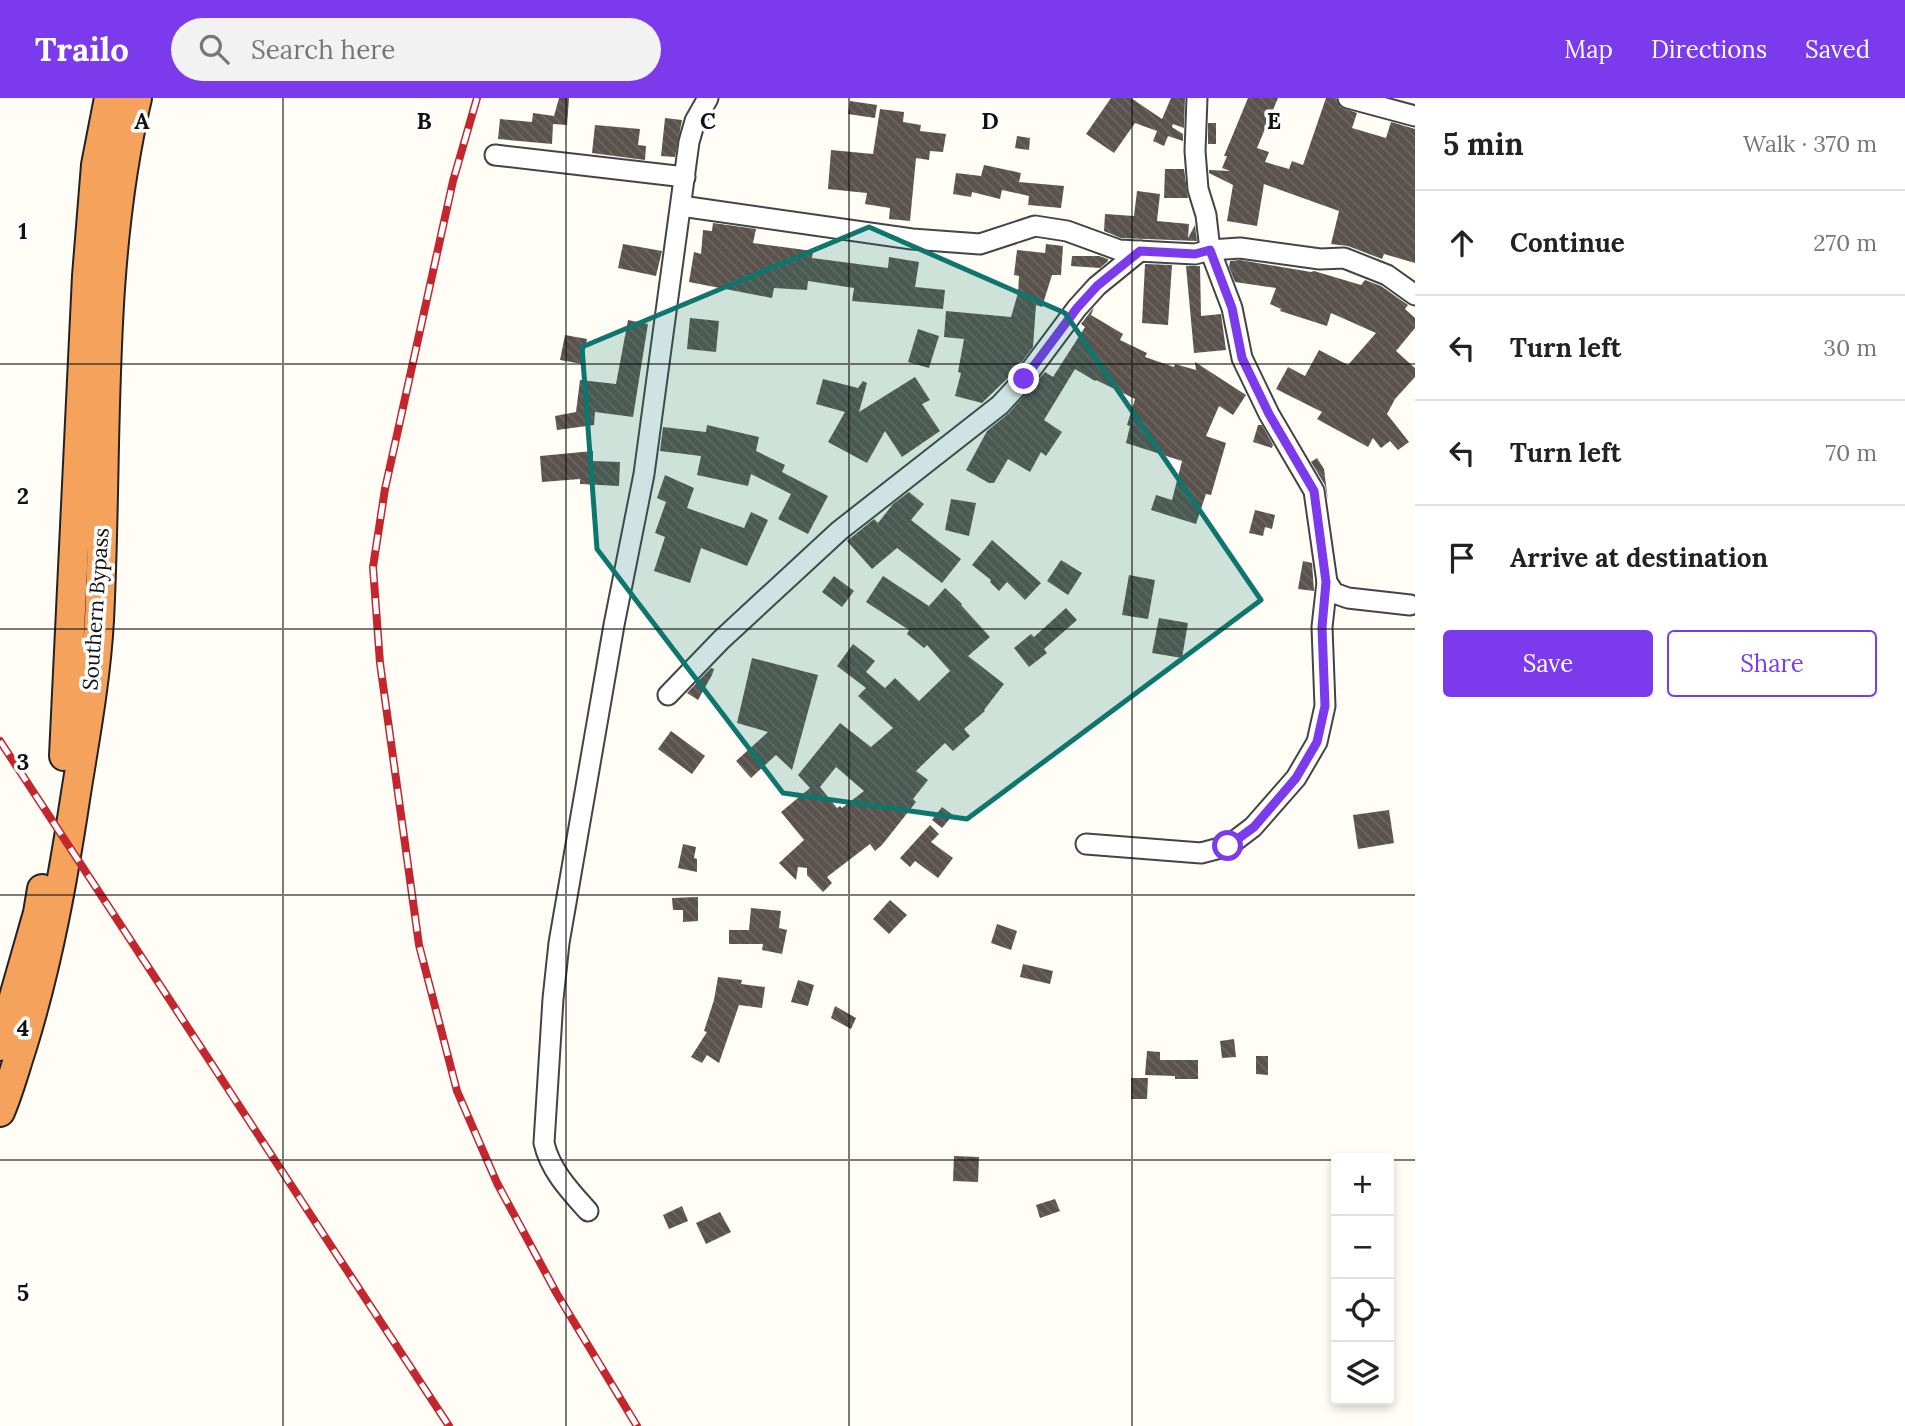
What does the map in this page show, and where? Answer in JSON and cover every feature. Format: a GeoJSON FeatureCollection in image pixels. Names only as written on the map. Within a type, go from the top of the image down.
{"type":"FeatureCollection","features":[{"type":"Feature","properties":{"kind":"highway","name":"Southern Bypass"},"geometry":{"type":"LineString","coordinates":[[0,1046],[38,913],[66,745],[87,276],[96,164],[109,98]]}},
{"type":"Feature","properties":{"kind":"highway","name":"Southern Bypass"},"geometry":{"type":"LineString","coordinates":[[0,1112],[36,1002],[57,915],[83,745],[99,623],[107,361],[119,201],[126,147],[137,98]]}},
{"type":"Feature","properties":{"kind":"street"},"geometry":{"type":"LineString","coordinates":[[588,1211],[555,1170],[544,1143],[554,977],[614,625],[644,474],[689,142],[695,121],[708,98]]}},
{"type":"Feature","properties":{"kind":"street"},"geometry":{"type":"LineString","coordinates":[[1086,844],[1200,853],[1228,846],[1254,827],[1296,778],[1317,742],[1325,706],[1322,627],[1326,582],[1314,491],[1269,414],[1242,358],[1232,308],[1210,250],[1206,215],[1198,189],[1195,151],[1197,98]]}},
{"type":"Feature","properties":{"kind":"street"},"geometry":{"type":"LineString","coordinates":[[1348,98],[1415,116]]}},
{"type":"Feature","properties":{"kind":"street"},"geometry":{"type":"LineString","coordinates":[[495,155],[685,177]]}},
{"type":"Feature","properties":{"kind":"street"},"geometry":{"type":"LineString","coordinates":[[681,206],[912,239],[979,244],[1035,226],[1067,231],[1119,250],[1195,254],[1240,248],[1320,259],[1344,258],[1387,275],[1415,295]]}},
{"type":"Feature","properties":{"kind":"street"},"geometry":{"type":"LineString","coordinates":[[668,695],[721,640],[839,531],[1000,405],[1024,379],[1077,308],[1097,286],[1140,251]]}},
{"type":"Feature","properties":{"kind":"street"},"geometry":{"type":"LineString","coordinates":[[1326,582],[1334,593],[1348,598],[1410,605]]}},
{"type":"Feature","properties":{"kind":"highlighted area"},"geometry":{"type":"Polygon","coordinates":[[[869,227],[1065,313],[1261,600],[967,819],[783,793],[597,549],[582,347],[869,227]]]}},
{"type":"Feature","properties":{"kind":"building"},"geometry":{"type":"Polygon","coordinates":[[[559,98],[569,98],[567,125],[553,124],[552,144],[498,139],[500,119],[532,122],[533,113],[554,116],[559,98]]]}},
{"type":"Feature","properties":{"kind":"building"},"geometry":{"type":"Polygon","coordinates":[[[1111,98],[1131,98],[1162,119],[1171,98],[1185,98],[1184,128],[1173,124],[1172,127],[1183,134],[1183,141],[1168,136],[1164,146],[1153,141],[1157,131],[1135,123],[1114,153],[1086,134],[1111,98]]]}},
{"type":"Feature","properties":{"kind":"building"},"geometry":{"type":"Polygon","coordinates":[[[1248,98],[1278,98],[1257,148],[1269,152],[1265,162],[1289,169],[1292,161],[1303,165],[1326,98],[1336,98],[1340,107],[1357,113],[1352,128],[1386,138],[1391,122],[1415,129],[1415,263],[1384,254],[1382,259],[1348,246],[1331,244],[1339,211],[1264,184],[1257,226],[1227,221],[1233,185],[1209,173],[1209,170],[1230,171],[1222,168],[1227,156],[1224,156],[1248,98]]]}},
{"type":"Feature","properties":{"kind":"building"},"geometry":{"type":"Polygon","coordinates":[[[850,101],[877,105],[875,118],[848,114],[850,101]]]}},
{"type":"Feature","properties":{"kind":"building"},"geometry":{"type":"Polygon","coordinates":[[[880,109],[904,112],[903,122],[921,125],[920,131],[946,134],[943,152],[930,151],[929,160],[916,158],[910,221],[889,219],[890,208],[865,204],[867,193],[828,189],[831,150],[873,154],[880,109]]]}},
{"type":"Feature","properties":{"kind":"building"},"geometry":{"type":"Polygon","coordinates":[[[665,118],[682,120],[675,157],[661,156],[665,118]]]}},
{"type":"Feature","properties":{"kind":"building"},"geometry":{"type":"Polygon","coordinates":[[[1208,123],[1216,123],[1216,144],[1208,144],[1208,123]]]}},
{"type":"Feature","properties":{"kind":"building"},"geometry":{"type":"Polygon","coordinates":[[[595,125],[640,129],[638,145],[646,146],[645,160],[592,153],[595,125]]]}},
{"type":"Feature","properties":{"kind":"building"},"geometry":{"type":"Polygon","coordinates":[[[1017,136],[1030,138],[1029,150],[1015,148],[1017,136]]]}},
{"type":"Feature","properties":{"kind":"building"},"geometry":{"type":"Polygon","coordinates":[[[984,165],[1021,173],[1019,182],[1064,186],[1061,208],[1028,205],[1029,196],[1002,190],[1000,199],[972,192],[971,197],[953,194],[956,173],[981,176],[984,165]]]}},
{"type":"Feature","properties":{"kind":"building"},"geometry":{"type":"Polygon","coordinates":[[[1165,169],[1184,169],[1188,198],[1164,198],[1165,169]]]}},
{"type":"Feature","properties":{"kind":"building"},"geometry":{"type":"Polygon","coordinates":[[[1137,191],[1160,194],[1157,221],[1189,224],[1188,238],[1195,225],[1197,241],[1121,238],[1104,231],[1105,214],[1134,216],[1137,191]]]}},
{"type":"Feature","properties":{"kind":"building"},"geometry":{"type":"Polygon","coordinates":[[[713,223],[756,229],[753,243],[813,251],[812,258],[888,268],[889,257],[919,262],[915,287],[945,290],[943,309],[852,301],[854,288],[808,281],[807,290],[774,288],[772,298],[689,282],[694,252],[701,254],[703,230],[712,231],[713,223]]]}},
{"type":"Feature","properties":{"kind":"building"},"geometry":{"type":"Polygon","coordinates":[[[623,244],[662,251],[656,276],[618,268],[623,244]]]}},
{"type":"Feature","properties":{"kind":"building"},"geometry":{"type":"Polygon","coordinates":[[[1046,244],[1063,246],[1061,275],[1052,275],[1042,307],[1036,305],[1033,347],[1015,371],[982,403],[955,396],[961,373],[958,372],[964,339],[944,337],[946,311],[1011,317],[1018,293],[1019,276],[1014,275],[1017,250],[1045,253],[1046,244]]]}},
{"type":"Feature","properties":{"kind":"building"},"geometry":{"type":"Polygon","coordinates":[[[1072,256],[1099,256],[1108,261],[1100,268],[1071,266],[1072,256]]]}},
{"type":"Feature","properties":{"kind":"building"},"geometry":{"type":"Polygon","coordinates":[[[1240,260],[1314,271],[1361,285],[1365,280],[1381,286],[1408,305],[1405,309],[1415,318],[1415,328],[1396,351],[1415,368],[1415,377],[1395,399],[1387,414],[1409,442],[1398,450],[1390,441],[1381,448],[1373,438],[1368,447],[1317,419],[1322,412],[1276,389],[1288,367],[1305,376],[1319,350],[1348,365],[1376,333],[1331,313],[1327,326],[1280,311],[1281,309],[1270,304],[1276,288],[1235,282],[1229,267],[1230,261],[1240,260]]]}},
{"type":"Feature","properties":{"kind":"building"},"geometry":{"type":"Polygon","coordinates":[[[1145,264],[1172,265],[1168,325],[1142,323],[1145,264]]]}},
{"type":"Feature","properties":{"kind":"building"},"geometry":{"type":"Polygon","coordinates":[[[1186,266],[1200,266],[1201,316],[1221,314],[1226,350],[1194,353],[1186,266]]]}},
{"type":"Feature","properties":{"kind":"building"},"geometry":{"type":"Polygon","coordinates":[[[1094,307],[1091,315],[1123,334],[1120,340],[1147,353],[1145,357],[1174,367],[1175,364],[1196,370],[1195,362],[1246,395],[1233,415],[1219,406],[1206,436],[1226,443],[1211,495],[1206,494],[1196,524],[1151,510],[1156,495],[1172,500],[1182,461],[1126,443],[1130,426],[1127,425],[1135,399],[1075,369],[1044,420],[1062,432],[1046,456],[1041,452],[1030,472],[1008,459],[994,483],[989,483],[966,470],[987,431],[1009,413],[1045,372],[1053,377],[1085,327],[1081,324],[1094,307]]]}},
{"type":"Feature","properties":{"kind":"building"},"geometry":{"type":"Polygon","coordinates":[[[690,318],[719,321],[716,352],[687,349],[690,318]]]}},
{"type":"Feature","properties":{"kind":"building"},"geometry":{"type":"Polygon","coordinates":[[[628,320],[648,324],[633,417],[595,412],[594,425],[557,430],[555,416],[576,412],[580,380],[616,384],[628,320]]]}},
{"type":"Feature","properties":{"kind":"building"},"geometry":{"type":"Polygon","coordinates":[[[918,329],[939,336],[929,368],[908,362],[918,329]]]}},
{"type":"Feature","properties":{"kind":"building"},"geometry":{"type":"Polygon","coordinates":[[[565,335],[587,339],[582,364],[560,360],[565,335]]]}},
{"type":"Feature","properties":{"kind":"building"},"geometry":{"type":"Polygon","coordinates":[[[915,377],[930,400],[922,404],[940,431],[902,457],[885,431],[867,463],[828,442],[845,412],[816,404],[823,379],[858,388],[863,381],[867,383],[859,412],[915,377]]]}},
{"type":"Feature","properties":{"kind":"building"},"geometry":{"type":"Polygon","coordinates":[[[707,425],[759,437],[756,451],[785,465],[782,472],[828,496],[808,534],[778,519],[791,494],[751,474],[748,486],[697,475],[701,456],[660,451],[663,427],[706,432],[707,425]]]}},
{"type":"Feature","properties":{"kind":"building"},"geometry":{"type":"Polygon","coordinates":[[[1258,425],[1262,425],[1273,445],[1272,448],[1253,442],[1258,425]]]}},
{"type":"Feature","properties":{"kind":"building"},"geometry":{"type":"Polygon","coordinates":[[[593,451],[593,461],[620,462],[619,486],[580,484],[580,479],[542,482],[540,456],[593,451]]]}},
{"type":"Feature","properties":{"kind":"building"},"geometry":{"type":"Polygon","coordinates":[[[1317,458],[1324,469],[1328,500],[1325,485],[1311,462],[1317,458]]]}},
{"type":"Feature","properties":{"kind":"building"},"geometry":{"type":"Polygon","coordinates":[[[665,475],[694,488],[687,508],[744,528],[751,512],[768,520],[747,566],[701,548],[690,583],[654,571],[665,537],[655,533],[666,502],[657,498],[665,475]]]}},
{"type":"Feature","properties":{"kind":"building"},"geometry":{"type":"Polygon","coordinates":[[[909,492],[924,504],[911,520],[961,559],[942,583],[897,548],[872,569],[847,541],[874,519],[878,523],[893,504],[909,492]]]}},
{"type":"Feature","properties":{"kind":"building"},"geometry":{"type":"Polygon","coordinates":[[[951,499],[976,503],[969,536],[945,530],[951,499]]]}},
{"type":"Feature","properties":{"kind":"building"},"geometry":{"type":"Polygon","coordinates":[[[1255,510],[1275,515],[1272,529],[1265,527],[1263,536],[1249,533],[1255,510]]]}},
{"type":"Feature","properties":{"kind":"building"},"geometry":{"type":"Polygon","coordinates":[[[992,540],[1041,583],[1025,600],[1007,582],[999,591],[991,580],[972,565],[992,540]]]}},
{"type":"Feature","properties":{"kind":"building"},"geometry":{"type":"Polygon","coordinates":[[[1061,560],[1082,573],[1068,595],[1047,581],[1061,560]]]}},
{"type":"Feature","properties":{"kind":"building"},"geometry":{"type":"Polygon","coordinates":[[[1303,561],[1312,563],[1314,591],[1298,589],[1303,561]]]}},
{"type":"Feature","properties":{"kind":"building"},"geometry":{"type":"Polygon","coordinates":[[[1129,575],[1155,580],[1148,619],[1122,615],[1129,575]]]}},
{"type":"Feature","properties":{"kind":"building"},"geometry":{"type":"Polygon","coordinates":[[[834,576],[854,591],[842,607],[822,592],[834,576]]]}},
{"type":"Feature","properties":{"kind":"building"},"geometry":{"type":"Polygon","coordinates":[[[883,576],[929,606],[945,588],[990,637],[968,656],[1004,684],[985,711],[964,729],[970,736],[953,751],[945,743],[916,771],[928,780],[913,799],[916,802],[882,845],[875,851],[870,844],[827,877],[832,883],[823,892],[807,875],[807,868],[798,867],[796,880],[779,863],[804,840],[781,812],[810,788],[798,775],[840,723],[871,747],[893,728],[858,696],[866,688],[837,666],[853,644],[875,661],[866,672],[885,688],[895,678],[919,701],[950,671],[927,645],[924,648],[907,634],[909,630],[866,602],[883,576]],[[836,767],[820,787],[837,808],[842,808],[864,791],[836,767]]]}},
{"type":"Feature","properties":{"kind":"building"},"geometry":{"type":"Polygon","coordinates":[[[1066,608],[1077,620],[1044,649],[1047,653],[1029,667],[1014,648],[1031,634],[1034,637],[1066,608]]]}},
{"type":"Feature","properties":{"kind":"building"},"geometry":{"type":"Polygon","coordinates":[[[1159,618],[1188,623],[1182,658],[1152,653],[1159,618]]]}},
{"type":"Feature","properties":{"kind":"building"},"geometry":{"type":"Polygon","coordinates":[[[752,658],[818,675],[792,770],[776,755],[751,778],[736,761],[768,732],[737,723],[752,658]]]}},
{"type":"Feature","properties":{"kind":"building"},"geometry":{"type":"Polygon","coordinates":[[[711,668],[714,669],[712,675],[698,700],[687,693],[711,668]]]}},
{"type":"Feature","properties":{"kind":"building"},"geometry":{"type":"Polygon","coordinates":[[[671,731],[705,756],[692,774],[658,749],[671,731]]]}},
{"type":"Feature","properties":{"kind":"building"},"geometry":{"type":"Polygon","coordinates":[[[942,807],[953,815],[942,828],[932,820],[942,807]]]}},
{"type":"Feature","properties":{"kind":"building"},"geometry":{"type":"Polygon","coordinates":[[[1389,810],[1394,843],[1358,849],[1353,815],[1389,810]]]}},
{"type":"Feature","properties":{"kind":"building"},"geometry":{"type":"Polygon","coordinates":[[[930,825],[939,834],[931,842],[953,858],[938,878],[915,861],[910,867],[900,858],[930,825]]]}},
{"type":"Feature","properties":{"kind":"building"},"geometry":{"type":"Polygon","coordinates":[[[683,844],[696,847],[694,858],[697,859],[697,872],[678,868],[683,844]]]}},
{"type":"Feature","properties":{"kind":"building"},"geometry":{"type":"Polygon","coordinates":[[[698,897],[698,921],[683,922],[683,910],[673,910],[672,898],[698,897]]]}},
{"type":"Feature","properties":{"kind":"building"},"geometry":{"type":"Polygon","coordinates":[[[890,900],[907,915],[889,934],[873,919],[890,900]]]}},
{"type":"Feature","properties":{"kind":"building"},"geometry":{"type":"Polygon","coordinates":[[[751,908],[781,911],[779,928],[787,930],[782,954],[762,950],[763,944],[729,944],[729,930],[749,930],[751,908]]]}},
{"type":"Feature","properties":{"kind":"building"},"geometry":{"type":"Polygon","coordinates":[[[997,924],[1017,931],[1011,950],[991,943],[997,924]]]}},
{"type":"Feature","properties":{"kind":"building"},"geometry":{"type":"Polygon","coordinates":[[[1023,964],[1053,971],[1050,984],[1020,977],[1023,964]]]}},
{"type":"Feature","properties":{"kind":"building"},"geometry":{"type":"Polygon","coordinates":[[[718,977],[765,987],[762,1008],[739,1005],[719,1063],[707,1055],[702,1063],[691,1057],[707,1032],[704,1031],[718,977]]]}},
{"type":"Feature","properties":{"kind":"building"},"geometry":{"type":"Polygon","coordinates":[[[798,980],[814,985],[808,1006],[791,1002],[798,980]]]}},
{"type":"Feature","properties":{"kind":"building"},"geometry":{"type":"Polygon","coordinates":[[[835,1006],[856,1018],[851,1029],[831,1018],[835,1006]]]}},
{"type":"Feature","properties":{"kind":"building"},"geometry":{"type":"Polygon","coordinates":[[[1234,1039],[1236,1057],[1222,1058],[1220,1041],[1234,1039]]]}},
{"type":"Feature","properties":{"kind":"building"},"geometry":{"type":"Polygon","coordinates":[[[1147,1051],[1160,1052],[1160,1060],[1198,1060],[1198,1079],[1145,1075],[1147,1051]]]}},
{"type":"Feature","properties":{"kind":"building"},"geometry":{"type":"Polygon","coordinates":[[[1256,1056],[1268,1056],[1268,1075],[1256,1074],[1256,1056]]]}},
{"type":"Feature","properties":{"kind":"building"},"geometry":{"type":"Polygon","coordinates":[[[1131,1078],[1148,1078],[1147,1099],[1131,1099],[1131,1078]]]}},
{"type":"Feature","properties":{"kind":"building"},"geometry":{"type":"Polygon","coordinates":[[[954,1156],[979,1157],[978,1182],[953,1181],[954,1156]]]}},
{"type":"Feature","properties":{"kind":"building"},"geometry":{"type":"Polygon","coordinates":[[[1055,1199],[1060,1211],[1040,1218],[1036,1205],[1055,1199]]]}},
{"type":"Feature","properties":{"kind":"building"},"geometry":{"type":"Polygon","coordinates":[[[682,1206],[688,1221],[669,1229],[663,1215],[682,1206]]]}},
{"type":"Feature","properties":{"kind":"building"},"geometry":{"type":"Polygon","coordinates":[[[720,1212],[731,1232],[706,1244],[696,1223],[720,1212]]]}},
{"type":"Feature","properties":{"kind":"railway"},"geometry":{"type":"LineString","coordinates":[[477,98],[453,181],[385,489],[373,567],[380,663],[419,945],[457,1091],[497,1183],[557,1294],[637,1426]]}},
{"type":"Feature","properties":{"kind":"railway"},"geometry":{"type":"LineString","coordinates":[[0,741],[449,1426]]}},
{"type":"Feature","properties":{"kind":"route"},"geometry":{"type":"LineString","coordinates":[[1024,379],[1077,308],[1097,286],[1140,251],[1195,254],[1210,250],[1232,308],[1242,358],[1269,414],[1314,491],[1326,582],[1322,627],[1325,706],[1317,742],[1296,778],[1254,827],[1228,846]]}}]}
